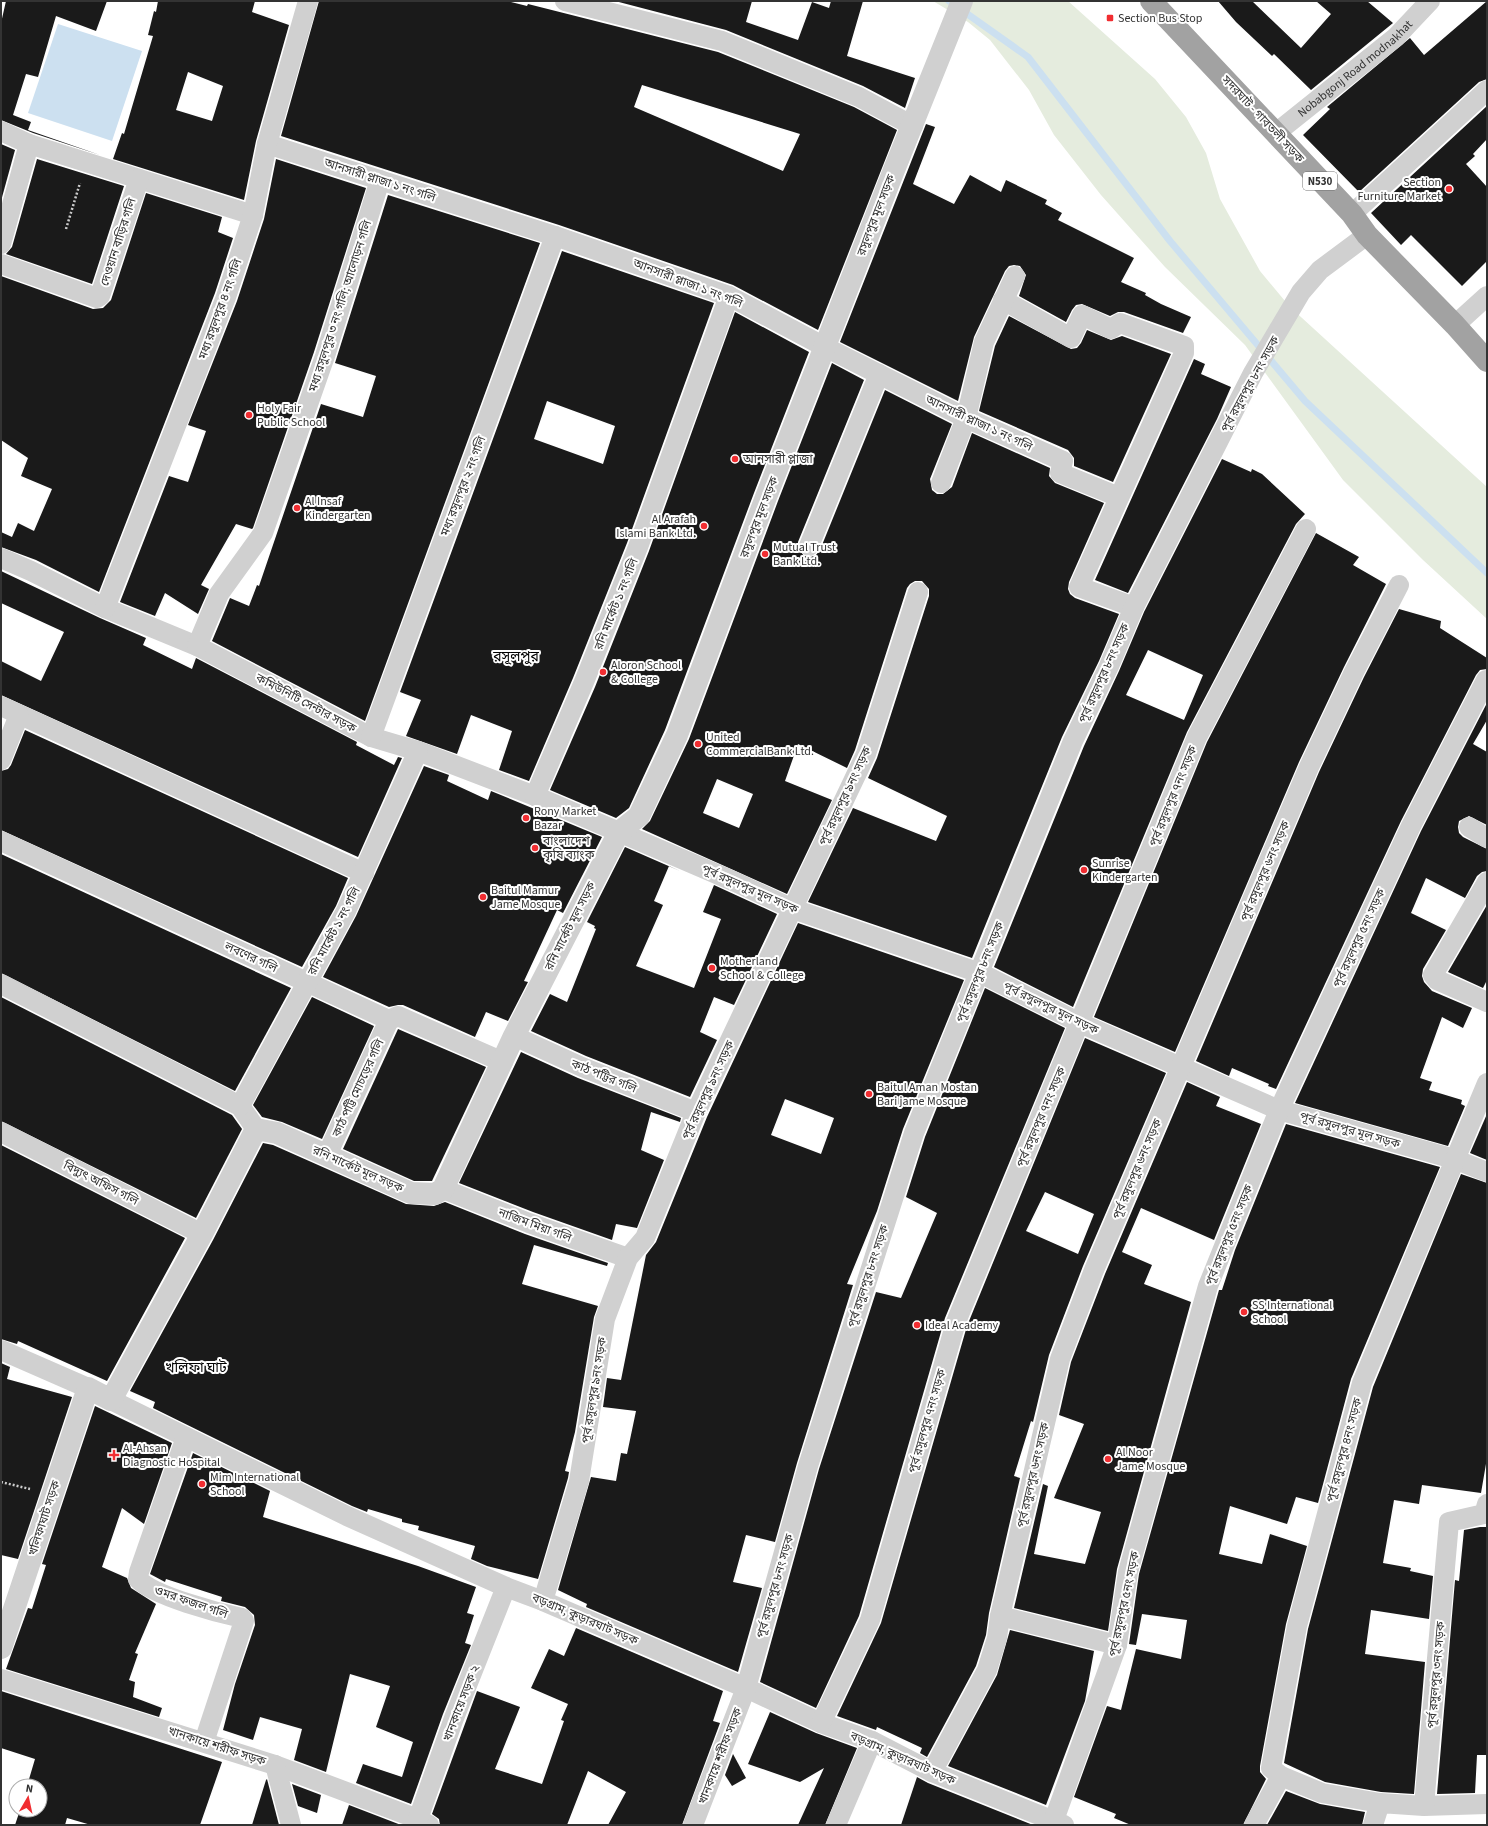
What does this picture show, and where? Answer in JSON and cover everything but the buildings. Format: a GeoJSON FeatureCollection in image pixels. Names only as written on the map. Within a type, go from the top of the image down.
{"type":"FeatureCollection","features":[{"type":"Feature","properties":{"kind":"highway","name":"সদরঘাট - গাবতলী সড়ক"},"geometry":{"type":"LineString","coordinates":[[1151,1],[1352,214],[1367,235],[1455,325],[1487,361]]}},
{"type":"Feature","properties":{"kind":"street","name":"মধ্য রসুলপুর ৪ নং গলি"},"geometry":{"type":"LineString","coordinates":[[105,608],[226,297],[253,215],[266,144],[308,1]]}},
{"type":"Feature","properties":{"kind":"street"},"geometry":{"type":"LineString","coordinates":[[565,1],[722,41],[859,97],[913,126]]}},
{"type":"Feature","properties":{"kind":"street","name":"রসুলপুর মূল সড়ক"},"geometry":{"type":"LineString","coordinates":[[619,832],[640,816],[677,735],[766,497],[962,1]]}},
{"type":"Feature","properties":{"kind":"street","name":"Nobabgonj Road modnakhat"},"geometry":{"type":"LineString","coordinates":[[1276,133],[1396,37],[1430,1]]}},
{"type":"Feature","properties":{"kind":"street"},"geometry":{"type":"LineString","coordinates":[[1352,214],[1487,90]]}},
{"type":"Feature","properties":{"kind":"street"},"geometry":{"type":"LineString","coordinates":[[1,131],[29,144],[253,215]]}},
{"type":"Feature","properties":{"kind":"street"},"geometry":{"type":"LineString","coordinates":[[1,244],[29,144]]}},
{"type":"Feature","properties":{"kind":"street","name":"আনসারী প্লাজা ১ নং গলি"},"geometry":{"type":"LineString","coordinates":[[266,144],[555,236],[729,296],[825,347],[966,418],[1063,461],[1060,473],[1119,497]]}},
{"type":"Feature","properties":{"kind":"street","name":"দেওয়ান বাড়ির গলি"},"geometry":{"type":"LineString","coordinates":[[1,264],[97,298],[100,296],[139,179]]}},
{"type":"Feature","properties":{"kind":"street","name":"মধ্য রসুলপুর ৩ নং গলি; আলোড়ন গলি"},"geometry":{"type":"LineString","coordinates":[[197,646],[219,594],[263,534],[317,378],[380,180]]}},
{"type":"Feature","properties":{"kind":"street","name":"পূর্ব রসুলপুর ৮নং সড়ক"},"geometry":{"type":"LineString","coordinates":[[746,1688],[810,1459],[912,1141],[1073,741],[1109,666],[1134,607],[1253,373],[1301,292],[1320,270],[1367,235]]}},
{"type":"Feature","properties":{"kind":"street","name":"মধ্য রসুলপুর ২ নং গলি"},"geometry":{"type":"LineString","coordinates":[[371,737],[555,236]]}},
{"type":"Feature","properties":{"kind":"street"},"geometry":{"type":"LineString","coordinates":[[941,483],[966,418],[984,342],[1015,276]]}},
{"type":"Feature","properties":{"kind":"street","name":"রনি মার্কেট ১ নং গলি"},"geometry":{"type":"LineString","coordinates":[[535,796],[584,682],[638,547],[729,296]]}},
{"type":"Feature","properties":{"kind":"street"},"geometry":{"type":"LineString","coordinates":[[1455,325],[1487,296]]}},
{"type":"Feature","properties":{"kind":"street"},"geometry":{"type":"LineString","coordinates":[[1003,300],[1071,338],[1082,314],[1111,329],[1120,322],[1184,346],[1184,353],[1079,587],[1134,607]]}},
{"type":"Feature","properties":{"kind":"street"},"geometry":{"type":"LineString","coordinates":[[809,546],[878,374]]}},
{"type":"Feature","properties":{"kind":"street","name":"পূর্ব রসুলপুর ৭নং সড়ক"},"geometry":{"type":"LineString","coordinates":[[820,1723],[870,1620],[956,1322],[1197,737],[1306,529]]}},
{"type":"Feature","properties":{"kind":"street","name":"কমিউনিটি সেন্টার সড়ক"},"geometry":{"type":"LineString","coordinates":[[1,558],[31,571],[105,608],[197,646],[371,737],[418,751],[535,796],[619,832]]}},
{"type":"Feature","properties":{"kind":"street","name":"পূর্ব রসুলপুর ৬নং সড়ক"},"geometry":{"type":"LineString","coordinates":[[932,1772],[987,1670],[997,1638],[1000,1616],[1060,1359],[1094,1270],[1309,767],[1354,672],[1399,585]]}},
{"type":"Feature","properties":{"kind":"street","name":"পূর্ব রসুলপুর ৯নং সড়ক"},"geometry":{"type":"LineString","coordinates":[[543,1601],[579,1480],[605,1320],[628,1258],[644,1238],[696,1112],[866,754],[918,592]]}},
{"type":"Feature","properties":{"kind":"street","name":"পূর্ব রসুলপুর ৫নং সড়ক"},"geometry":{"type":"LineString","coordinates":[[1059,1822],[1117,1645],[1128,1572],[1208,1286],[1279,1110],[1411,826],[1486,680]]}},
{"type":"Feature","properties":{"kind":"street"},"geometry":{"type":"LineString","coordinates":[[1,706],[364,873]]}},
{"type":"Feature","properties":{"kind":"street"},"geometry":{"type":"LineString","coordinates":[[1,760],[19,715]]}},
{"type":"Feature","properties":{"kind":"street","name":"রনি মার্কেট ১ নং গলি"},"geometry":{"type":"LineString","coordinates":[[240,1106],[346,911],[418,751]]}},
{"type":"Feature","properties":{"kind":"street"},"geometry":{"type":"LineString","coordinates":[[1468,827],[1487,838]]}},
{"type":"Feature","properties":{"kind":"street","name":"পূর্ব রসুলপুর মূল সড়ক"},"geometry":{"type":"LineString","coordinates":[[619,832],[733,880],[793,909],[980,973],[1080,1023],[1279,1110],[1454,1159],[1487,1172]]}},
{"type":"Feature","properties":{"kind":"street","name":"রনি মার্কেট মূল সড়ক"},"geometry":{"type":"LineString","coordinates":[[256,1129],[277,1133],[411,1193],[435,1194],[443,1190],[514,1036],[619,832]]}},
{"type":"Feature","properties":{"kind":"street","name":"লবণের গলি"},"geometry":{"type":"LineString","coordinates":[[1,841],[389,1020],[398,1016],[502,1062]]}},
{"type":"Feature","properties":{"kind":"street"},"geometry":{"type":"LineString","coordinates":[[1487,882],[1433,975],[1438,980],[1487,1002]]}},
{"type":"Feature","properties":{"kind":"street"},"geometry":{"type":"LineString","coordinates":[[1,984],[240,1106],[256,1129],[202,1234],[110,1400],[88,1388],[1,1350]]}},
{"type":"Feature","properties":{"kind":"street","name":"কাঠ পট্টি মোচড়ের গলি"},"geometry":{"type":"LineString","coordinates":[[327,1155],[389,1020]]}},
{"type":"Feature","properties":{"kind":"street","name":"কাঠ পট্টির গলি"},"geometry":{"type":"LineString","coordinates":[[514,1036],[582,1068],[696,1112]]}},
{"type":"Feature","properties":{"kind":"street","name":"পূর্ব রসুলপুর ৪নং সড়ক"},"geometry":{"type":"LineString","coordinates":[[1281,1776],[1271,1768],[1297,1626],[1362,1383],[1454,1159],[1487,1083]]}},
{"type":"Feature","properties":{"kind":"street","name":"বিদ্যুৎ অফিস গলি"},"geometry":{"type":"LineString","coordinates":[[1,1132],[202,1234]]}},
{"type":"Feature","properties":{"kind":"street","name":"নাজিম মিয়া গলি"},"geometry":{"type":"LineString","coordinates":[[443,1190],[529,1223],[628,1258]]}},
{"type":"Feature","properties":{"kind":"street","name":"খলিফাঘাট সড়ক"},"geometry":{"type":"LineString","coordinates":[[1,1648],[88,1388]]}},
{"type":"Feature","properties":{"kind":"street","name":"বড়গ্রাম, কুড়ারঘাট সড়ক"},"geometry":{"type":"LineString","coordinates":[[110,1400],[347,1516],[506,1587],[543,1601],[746,1688],[820,1723],[872,1741],[932,1772],[1059,1822]]}},
{"type":"Feature","properties":{"kind":"street","name":"ওমর ফজল গলি"},"geometry":{"type":"LineString","coordinates":[[186,1437],[139,1572],[138,1579],[151,1589],[222,1613],[242,1618],[244,1621],[204,1742]]}},
{"type":"Feature","properties":{"kind":"street","name":"পূর্ব রসুলপুর ৩নং সড়ক"},"geometry":{"type":"LineString","coordinates":[[1424,1806],[1449,1522],[1484,1514],[1487,1504]]}},
{"type":"Feature","properties":{"kind":"street","name":"খানকায়ে সড়ক ২"},"geometry":{"type":"LineString","coordinates":[[423,1822],[454,1718],[506,1587]]}},
{"type":"Feature","properties":{"kind":"street"},"geometry":{"type":"LineString","coordinates":[[1000,1616],[1117,1645]]}},
{"type":"Feature","properties":{"kind":"street","name":"খানকায়ে শরীফ সড়ক"},"geometry":{"type":"LineString","coordinates":[[1,1679],[275,1765],[423,1822]]}},
{"type":"Feature","properties":{"kind":"street","name":"খানকায়ে শরীফ সড়ক"},"geometry":{"type":"LineString","coordinates":[[693,1825],[746,1688]]}},
{"type":"Feature","properties":{"kind":"street"},"geometry":{"type":"LineString","coordinates":[[836,1825],[872,1741]]}},
{"type":"Feature","properties":{"kind":"street"},"geometry":{"type":"LineString","coordinates":[[275,1765],[291,1825]]}},
{"type":"Feature","properties":{"kind":"street"},"geometry":{"type":"LineString","coordinates":[[1254,1825],[1281,1776],[1322,1793],[1380,1802],[1424,1806],[1487,1804]]}},
{"type":"Feature","properties":{"kind":"street"},"geometry":{"type":"LineString","coordinates":[[1373,1825],[1380,1802]]}},
{"type":"Feature","properties":{"kind":"path"},"geometry":{"type":"LineString","coordinates":[[66,229],[86,162]]}},
{"type":"Feature","properties":{"kind":"path"},"geometry":{"type":"LineString","coordinates":[[1,1482],[31,1489]]}},
{"type":"Feature","properties":{"kind":"shaded area"},"geometry":{"type":"Polygon","coordinates":[[[933,1],[1068,1],[1155,79],[1186,117],[1206,153],[1220,199],[1260,271],[1290,307],[1487,487],[1487,619],[1423,560],[1343,480],[1245,345],[1165,267],[1101,195],[1054,135],[1029,90],[990,40],[968,22],[933,1]]]}},
{"type":"Feature","properties":{"kind":"water"},"geometry":{"type":"Polygon","coordinates":[[[58,24],[142,51],[112,141],[28,113],[58,24]]]}},
{"type":"Feature","properties":{"kind":"waterway"},"geometry":{"type":"LineString","coordinates":[[949,1],[1028,57],[1170,241],[1305,401],[1487,573]]}},
{"type":"Feature","properties":{"kind":"place","name":"Section Bus Stop"},"geometry":{"type":"Point","coordinates":[1110,18]}},
{"type":"Feature","properties":{"kind":"place","name":"Section Furniture Market"},"geometry":{"type":"Point","coordinates":[1449,189]}},
{"type":"Feature","properties":{"kind":"place","name":"Holy Fair Public School"},"geometry":{"type":"Point","coordinates":[249,415]}},
{"type":"Feature","properties":{"kind":"place","name":"আনসারী প্লাজা"},"geometry":{"type":"Point","coordinates":[735,459]}},
{"type":"Feature","properties":{"kind":"place","name":"Al Insaf Kindergarten"},"geometry":{"type":"Point","coordinates":[297,508]}},
{"type":"Feature","properties":{"kind":"place","name":"Al Arafah Islami Bank Ltd."},"geometry":{"type":"Point","coordinates":[704,526]}},
{"type":"Feature","properties":{"kind":"place","name":"Mutual Trust Bank Ltd."},"geometry":{"type":"Point","coordinates":[765,554]}},
{"type":"Feature","properties":{"kind":"place","name":"Aloron School & College"},"geometry":{"type":"Point","coordinates":[603,672]}},
{"type":"Feature","properties":{"kind":"place","name":"United CommercialBank Ltd."},"geometry":{"type":"Point","coordinates":[698,744]}},
{"type":"Feature","properties":{"kind":"place","name":"Rony Market Bazar"},"geometry":{"type":"Point","coordinates":[526,818]}},
{"type":"Feature","properties":{"kind":"place","name":"বাংলাদেশ কৃষি ব্যাংক"},"geometry":{"type":"Point","coordinates":[535,848]}},
{"type":"Feature","properties":{"kind":"place","name":"Sunrise Kindergarten"},"geometry":{"type":"Point","coordinates":[1084,870]}},
{"type":"Feature","properties":{"kind":"place","name":"Baitul Mamur Jame Mosque"},"geometry":{"type":"Point","coordinates":[483,897]}},
{"type":"Feature","properties":{"kind":"place","name":"Motherland School & College"},"geometry":{"type":"Point","coordinates":[712,968]}},
{"type":"Feature","properties":{"kind":"place","name":"Baitul Aman Mostan Bari jame Mosque"},"geometry":{"type":"Point","coordinates":[869,1094]}},
{"type":"Feature","properties":{"kind":"place","name":"SS International School"},"geometry":{"type":"Point","coordinates":[1244,1312]}},
{"type":"Feature","properties":{"kind":"place","name":"Ideal Academy"},"geometry":{"type":"Point","coordinates":[917,1325]}},
{"type":"Feature","properties":{"kind":"place","name":"Al-Ahsan Diagnostic Hospital"},"geometry":{"type":"Point","coordinates":[114,1455]}},
{"type":"Feature","properties":{"kind":"place","name":"Al Noor Jame Mosque"},"geometry":{"type":"Point","coordinates":[1108,1459]}},
{"type":"Feature","properties":{"kind":"place","name":"Mim International School"},"geometry":{"type":"Point","coordinates":[202,1484]}},
{"type":"Feature","properties":{"kind":"district","name":"রসূলপুর"},"geometry":{"type":"Point","coordinates":[516,656]}},
{"type":"Feature","properties":{"kind":"district","name":"খলিফা ঘাট"},"geometry":{"type":"Point","coordinates":[196,1367]}}]}
